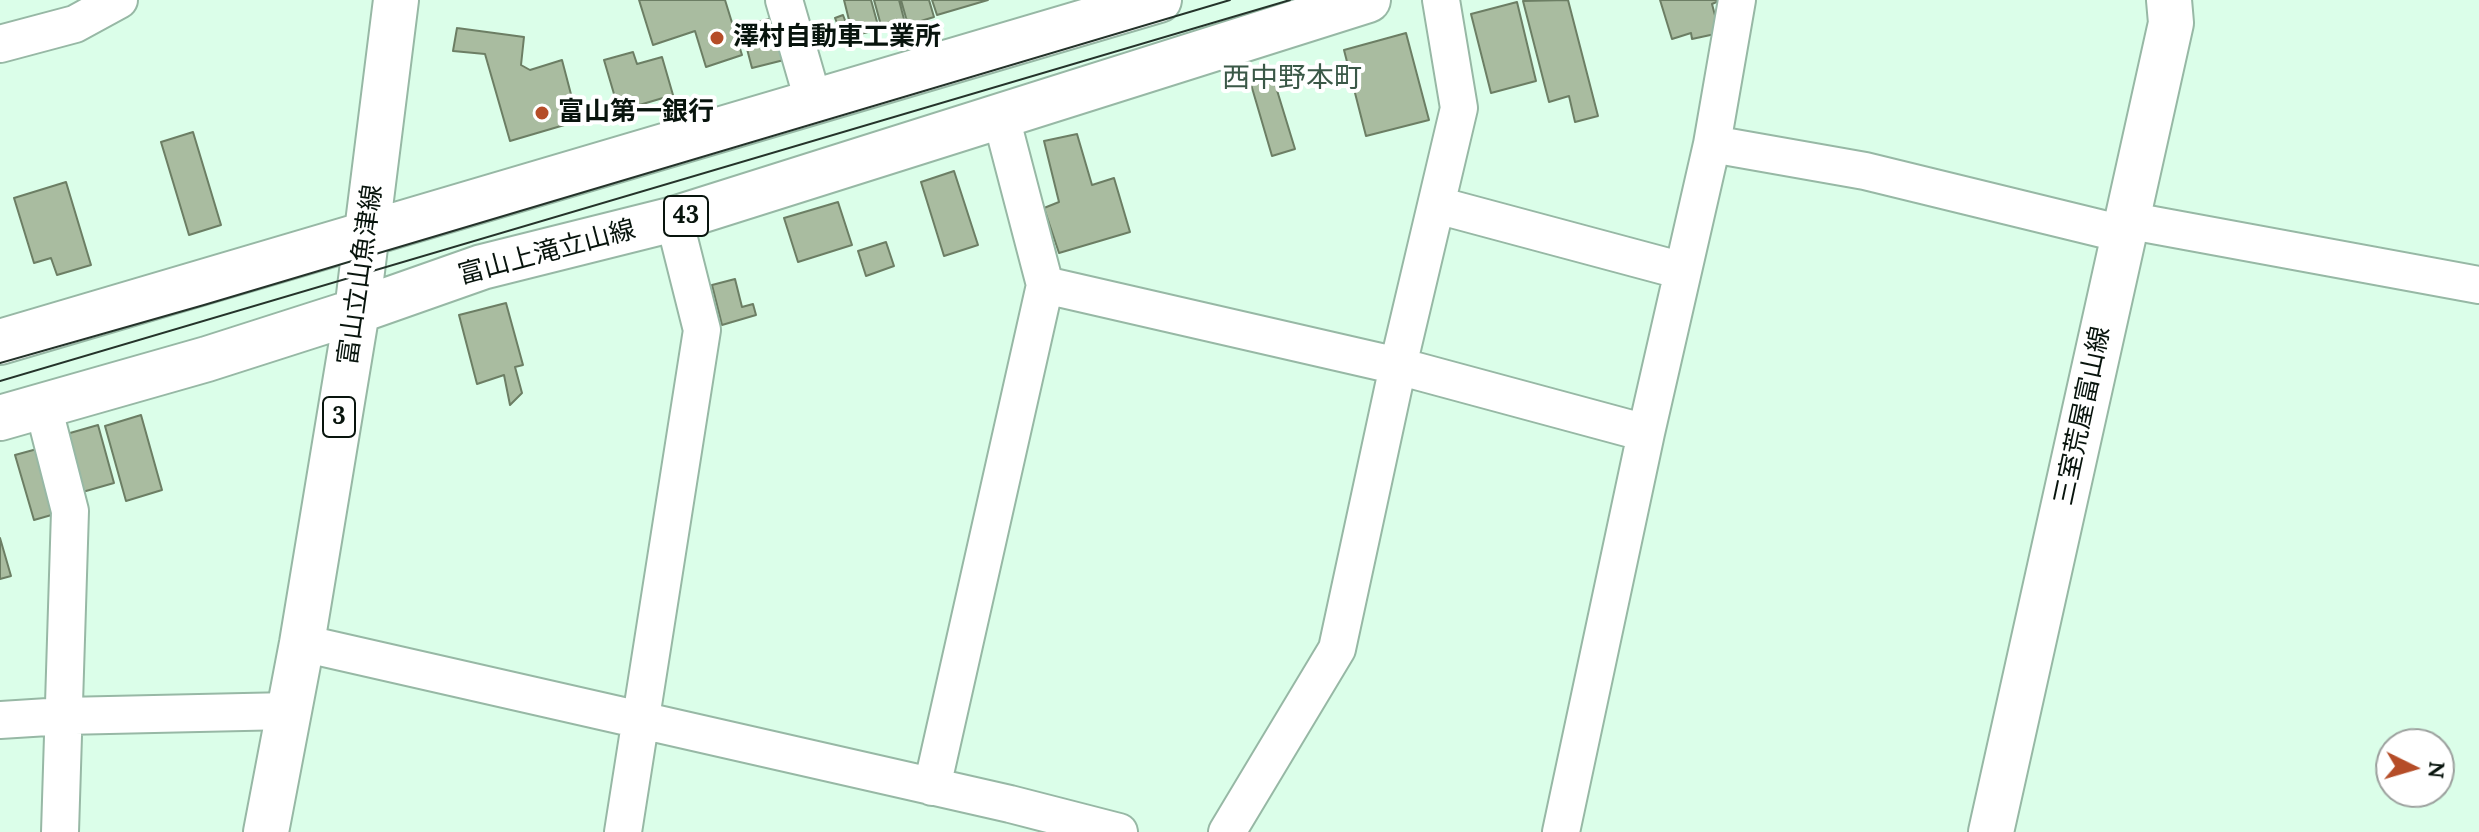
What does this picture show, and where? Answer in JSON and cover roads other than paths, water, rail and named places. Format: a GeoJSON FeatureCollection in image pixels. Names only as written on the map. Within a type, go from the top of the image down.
{"type":"FeatureCollection","features":[{"type":"Feature","properties":{"kind":"main road","name":"富山立山魚津線"},"geometry":{"type":"LineString","coordinates":[[266,832],[302,643],[357,311],[396,0]]}},
{"type":"Feature","properties":{"kind":"main road","name":"富山上滝立山線"},"geometry":{"type":"LineString","coordinates":[[0,418],[207,359],[482,267],[674,219],[1368,0]]}},
{"type":"Feature","properties":{"kind":"main road","name":"三室荒屋富山線"},"geometry":{"type":"LineString","coordinates":[[1991,832],[2171,23],[2169,0]]}},
{"type":"Feature","properties":{"kind":"main road"},"geometry":{"type":"LineString","coordinates":[[0,342],[1144,2]]}},
{"type":"Feature","properties":{"kind":"street"},"geometry":{"type":"LineString","coordinates":[[0,44],[75,24],[119,0]]}},
{"type":"Feature","properties":{"kind":"street"},"geometry":{"type":"LineString","coordinates":[[784,0],[813,100]]}},
{"type":"Feature","properties":{"kind":"street"},"geometry":{"type":"LineString","coordinates":[[1227,832],[1337,649],[1398,366],[1459,108],[1441,0]]}},
{"type":"Feature","properties":{"kind":"street"},"geometry":{"type":"LineString","coordinates":[[1561,832],[1646,433],[1712,144],[1737,0]]}},
{"type":"Feature","properties":{"kind":"street"},"geometry":{"type":"LineString","coordinates":[[932,787],[1045,285],[1001,117]]}},
{"type":"Feature","properties":{"kind":"street"},"geometry":{"type":"LineString","coordinates":[[1712,144],[1865,171],[2125,227],[2479,285]]}},
{"type":"Feature","properties":{"kind":"street"},"geometry":{"type":"LineString","coordinates":[[1437,205],[1683,271]]}},
{"type":"Feature","properties":{"kind":"street"},"geometry":{"type":"LineString","coordinates":[[623,832],[702,330],[674,219]]}},
{"type":"Feature","properties":{"kind":"street"},"geometry":{"type":"LineString","coordinates":[[1045,285],[1398,366],[1646,433]]}},
{"type":"Feature","properties":{"kind":"street"},"geometry":{"type":"LineString","coordinates":[[43,406],[70,511],[60,832]]}},
{"type":"Feature","properties":{"kind":"street"},"geometry":{"type":"LineString","coordinates":[[302,643],[1119,832]]}},
{"type":"Feature","properties":{"kind":"street"},"geometry":{"type":"LineString","coordinates":[[0,720],[289,711]]}},
{"type":"Feature","properties":{"kind":"tram line"},"geometry":{"type":"LineString","coordinates":[[0,363],[1230,0]]}},
{"type":"Feature","properties":{"kind":"tram line"},"geometry":{"type":"LineString","coordinates":[[0,381],[1290,0]]}},
{"type":"Feature","properties":{"kind":"place","name":"澤村自動車工業所"},"geometry":{"type":"Point","coordinates":[717,38]}},
{"type":"Feature","properties":{"kind":"place","name":"富山第一銀行"},"geometry":{"type":"Point","coordinates":[542,113]}},
{"type":"Feature","properties":{"kind":"district","name":"西中野本町"},"geometry":{"type":"Point","coordinates":[1292,79]}}]}
